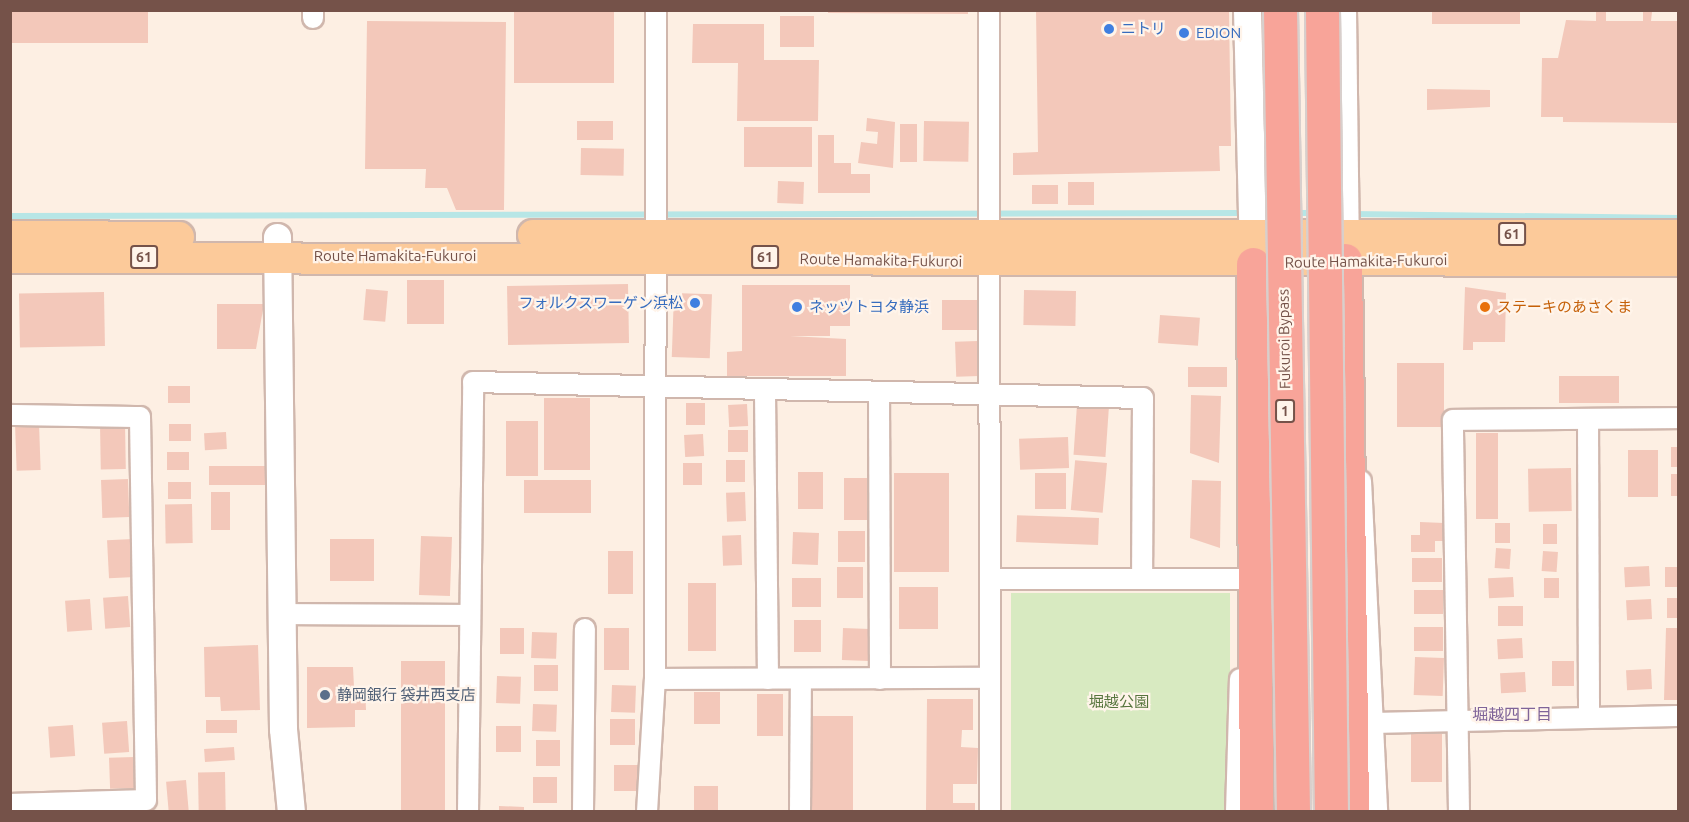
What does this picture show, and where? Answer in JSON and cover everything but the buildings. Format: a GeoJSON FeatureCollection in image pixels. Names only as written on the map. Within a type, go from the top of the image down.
{"type":"FeatureCollection","features":[{"type":"Feature","properties":{"kind":"highway","name":"Fukuroi Bypass"},"geometry":{"type":"LineString","coordinates":[[1280,10],[1293,812]]}},
{"type":"Feature","properties":{"kind":"highway"},"geometry":{"type":"LineString","coordinates":[[1322,10],[1331,812]]}},
{"type":"Feature","properties":{"kind":"highway"},"geometry":{"type":"LineString","coordinates":[[1345,246],[1352,812]]}},
{"type":"Feature","properties":{"kind":"highway"},"geometry":{"type":"LineString","coordinates":[[1253,249],[1256,812]]}},
{"type":"Feature","properties":{"kind":"main road","name":"Route Hamakita-Fukuroi"},"geometry":{"type":"LineString","coordinates":[[10,258],[277,247],[654,244],[988,249],[1253,249],[1678,235]]}},
{"type":"Feature","properties":{"kind":"main road","name":"Route Hamakita-Fukuroi"},"geometry":{"type":"LineString","coordinates":[[10,236],[277,247]]}},
{"type":"Feature","properties":{"kind":"main road","name":"Route Hamakita-Fukuroi"},"geometry":{"type":"LineString","coordinates":[[1345,246],[1678,261]]}},
{"type":"Feature","properties":{"kind":"street"},"geometry":{"type":"LineString","coordinates":[[647,812],[655,679],[652,390],[656,10]]}},
{"type":"Feature","properties":{"kind":"street"},"geometry":{"type":"LineString","coordinates":[[989,10],[990,812]]}},
{"type":"Feature","properties":{"kind":"street"},"geometry":{"type":"LineString","coordinates":[[1247,10],[1253,249]]}},
{"type":"Feature","properties":{"kind":"street"},"geometry":{"type":"LineString","coordinates":[[1342,10],[1345,246]]}},
{"type":"Feature","properties":{"kind":"street"},"geometry":{"type":"LineString","coordinates":[[277,247],[280,614],[291,812]]}},
{"type":"Feature","properties":{"kind":"street"},"geometry":{"type":"LineString","coordinates":[[1346,380],[1366,518],[1377,812]]}},
{"type":"Feature","properties":{"kind":"street"},"geometry":{"type":"LineString","coordinates":[[468,812],[467,615],[473,382],[652,390],[1143,398],[1142,579]]}},
{"type":"Feature","properties":{"kind":"street"},"geometry":{"type":"LineString","coordinates":[[765,392],[768,679]]}},
{"type":"Feature","properties":{"kind":"street"},"geometry":{"type":"LineString","coordinates":[[879,393],[880,679]]}},
{"type":"Feature","properties":{"kind":"street"},"geometry":{"type":"LineString","coordinates":[[10,415],[140,417],[146,800],[10,805],[11,812]]}},
{"type":"Feature","properties":{"kind":"street"},"geometry":{"type":"LineString","coordinates":[[1459,812],[1453,420],[1678,418]]}},
{"type":"Feature","properties":{"kind":"street"},"geometry":{"type":"LineString","coordinates":[[1588,419],[1589,718]]}},
{"type":"Feature","properties":{"kind":"street"},"geometry":{"type":"LineString","coordinates":[[1236,812],[1242,579],[1254,505]]}},
{"type":"Feature","properties":{"kind":"street"},"geometry":{"type":"LineString","coordinates":[[991,579],[1242,579]]}},
{"type":"Feature","properties":{"kind":"street"},"geometry":{"type":"LineString","coordinates":[[280,614],[467,615]]}},
{"type":"Feature","properties":{"kind":"street"},"geometry":{"type":"LineString","coordinates":[[583,812],[585,629]]}},
{"type":"Feature","properties":{"kind":"street"},"geometry":{"type":"LineString","coordinates":[[655,679],[990,678]]}},
{"type":"Feature","properties":{"kind":"street"},"geometry":{"type":"LineString","coordinates":[[800,812],[801,679]]}},
{"type":"Feature","properties":{"kind":"street"},"geometry":{"type":"LineString","coordinates":[[1372,723],[1678,716]]}},
{"type":"Feature","properties":{"kind":"green space","name":"堀越公園"},"geometry":{"type":"Polygon","coordinates":[[[1011,593],[1230,593],[1230,812],[1011,812],[1011,593]]]}},
{"type":"Feature","properties":{"kind":"waterway"},"geometry":{"type":"LineString","coordinates":[[10,216],[1246,213]]}},
{"type":"Feature","properties":{"kind":"waterway"},"geometry":{"type":"LineString","coordinates":[[1292,213],[1315,213]]}},
{"type":"Feature","properties":{"kind":"waterway"},"geometry":{"type":"LineString","coordinates":[[1352,214],[1678,218]]}},
{"type":"Feature","properties":{"kind":"place","name":"ニトリ"},"geometry":{"type":"Point","coordinates":[1109,29]}},
{"type":"Feature","properties":{"kind":"place","name":"EDION"},"geometry":{"type":"Point","coordinates":[1184,33]}},
{"type":"Feature","properties":{"kind":"place","name":"フォルクスワーゲン浜松"},"geometry":{"type":"Point","coordinates":[695,303]}},
{"type":"Feature","properties":{"kind":"place","name":"ネッツトヨタ静浜"},"geometry":{"type":"Point","coordinates":[797,307]}},
{"type":"Feature","properties":{"kind":"place","name":"ステーキのあさくま"},"geometry":{"type":"Point","coordinates":[1485,307]}},
{"type":"Feature","properties":{"kind":"place","name":"静岡銀行 袋井西支店"},"geometry":{"type":"Point","coordinates":[325,695]}},
{"type":"Feature","properties":{"kind":"district","name":"堀越四丁目"},"geometry":{"type":"Point","coordinates":[1512,714]}}]}
